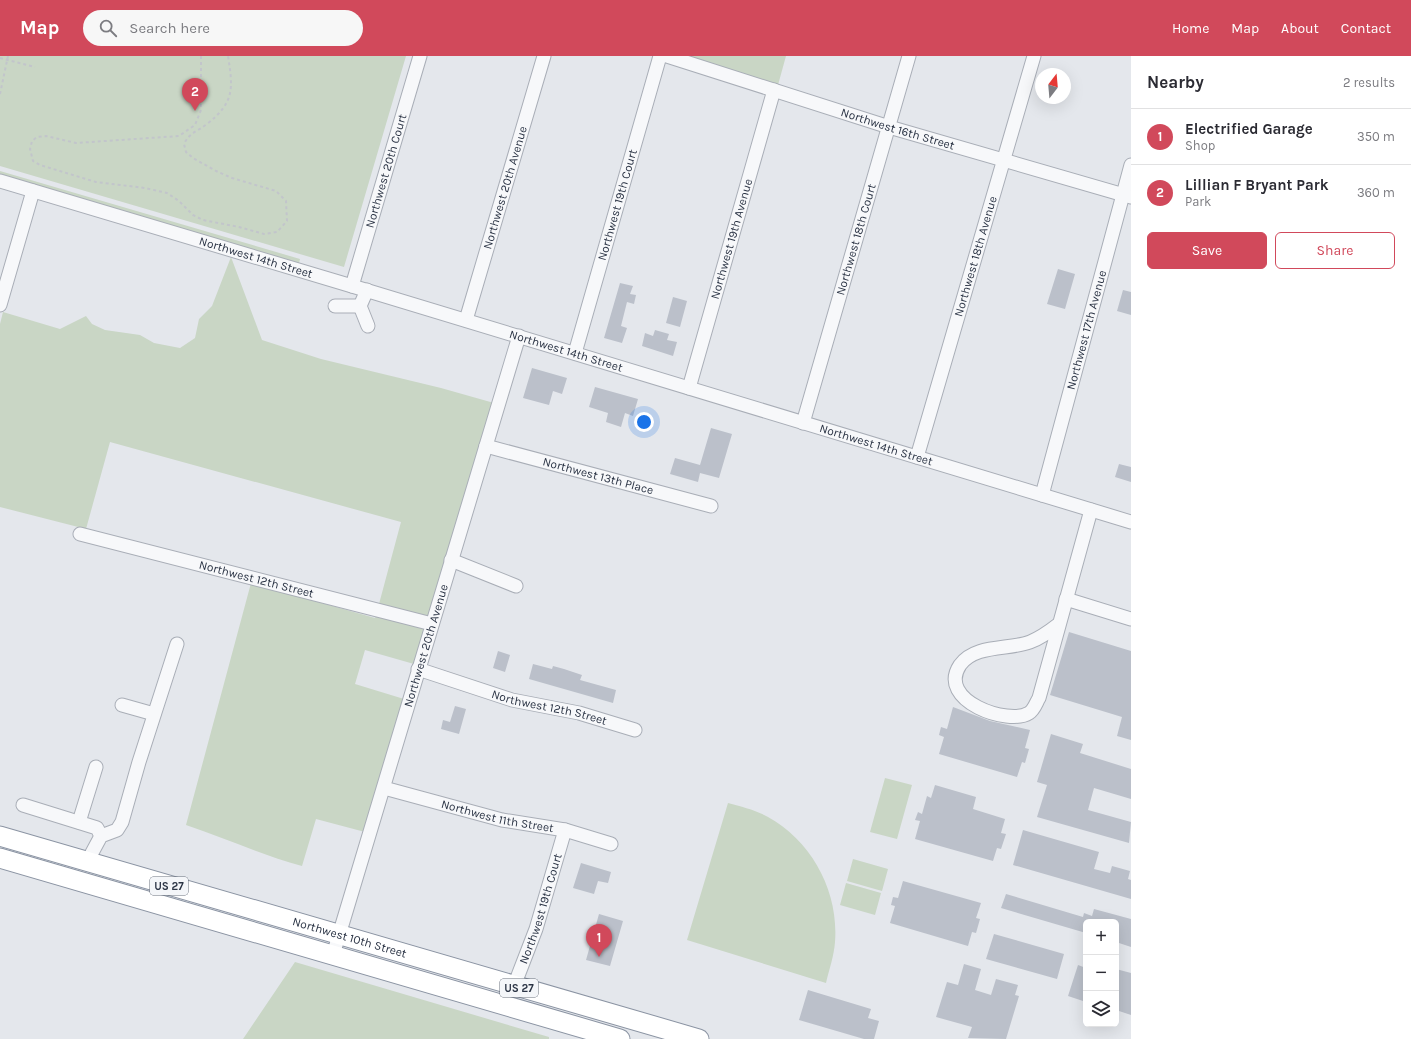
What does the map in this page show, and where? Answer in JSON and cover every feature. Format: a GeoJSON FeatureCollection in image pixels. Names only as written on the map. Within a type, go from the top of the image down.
{"type":"FeatureCollection","features":[{"type":"Feature","properties":{"kind":"highway","name":"Northwest 10th Street"},"geometry":{"type":"LineString","coordinates":[[0,836],[339,936],[699,1039]]}},
{"type":"Feature","properties":{"kind":"highway","name":"Northwest 10th Street"},"geometry":{"type":"LineString","coordinates":[[0,858],[620,1039]]}},
{"type":"Feature","properties":{"kind":"highway"},"geometry":{"type":"LineString","coordinates":[[51,873],[71,871],[80,868],[87,862]]}},
{"type":"Feature","properties":{"kind":"highway"},"geometry":{"type":"LineString","coordinates":[[563,1022],[569,1002]]}},
{"type":"Feature","properties":{"kind":"street","name":"Northwest 20th Court"},"geometry":{"type":"LineString","coordinates":[[352,286],[420,56]]}},
{"type":"Feature","properties":{"kind":"street","name":"Northwest 20th Avenue"},"geometry":{"type":"LineString","coordinates":[[466,320],[544,56]]}},
{"type":"Feature","properties":{"kind":"street","name":"Northwest 19th Court"},"geometry":{"type":"LineString","coordinates":[[575,353],[660,56]]}},
{"type":"Feature","properties":{"kind":"street","name":"Northwest 16th Street"},"geometry":{"type":"LineString","coordinates":[[667,56],[889,127],[1127,196]]}},
{"type":"Feature","properties":{"kind":"street","name":"Northwest 18th Court"},"geometry":{"type":"LineString","coordinates":[[803,423],[909,56]]}},
{"type":"Feature","properties":{"kind":"street","name":"Northwest 18th Avenue"},"geometry":{"type":"LineString","coordinates":[[917,457],[1034,56]]}},
{"type":"Feature","properties":{"kind":"street","name":"Northwest 19th Avenue"},"geometry":{"type":"LineString","coordinates":[[689,388],[774,90]]}},
{"type":"Feature","properties":{"kind":"street","name":"Northwest 17th Avenue"},"geometry":{"type":"LineString","coordinates":[[1042,495],[1127,196],[1131,165]]}},
{"type":"Feature","properties":{"kind":"street","name":"Northwest 14th Street"},"geometry":{"type":"LineString","coordinates":[[0,181],[367,290],[1131,522]]}},
{"type":"Feature","properties":{"kind":"street"},"geometry":{"type":"LineString","coordinates":[[0,305],[33,191]]}},
{"type":"Feature","properties":{"kind":"street"},"geometry":{"type":"LineString","coordinates":[[367,290],[360,306],[368,326]]}},
{"type":"Feature","properties":{"kind":"street"},"geometry":{"type":"LineString","coordinates":[[335,306],[360,306]]}},
{"type":"Feature","properties":{"kind":"street","name":"Northwest 20th Avenue"},"geometry":{"type":"LineString","coordinates":[[333,955],[519,336]]}},
{"type":"Feature","properties":{"kind":"street","name":"Northwest 13th Place"},"geometry":{"type":"LineString","coordinates":[[486,446],[711,506]]}},
{"type":"Feature","properties":{"kind":"street"},"geometry":{"type":"LineString","coordinates":[[1059,624],[1046,634],[1031,642],[984,650],[966,659],[960,666],[956,681],[961,696],[969,704],[977,708],[1006,716],[1016,717],[1030,713],[1039,698],[1091,510]]}},
{"type":"Feature","properties":{"kind":"street","name":"Northwest 12th Street"},"geometry":{"type":"LineString","coordinates":[[80,534],[432,624]]}},
{"type":"Feature","properties":{"kind":"street"},"geometry":{"type":"LineString","coordinates":[[451,560],[516,586]]}},
{"type":"Feature","properties":{"kind":"street"},"geometry":{"type":"LineString","coordinates":[[1066,599],[1131,619]]}},
{"type":"Feature","properties":{"kind":"street"},"geometry":{"type":"LineString","coordinates":[[87,862],[102,836],[117,830],[122,822],[154,714],[177,644]]}},
{"type":"Feature","properties":{"kind":"street","name":"Northwest 12th Street"},"geometry":{"type":"LineString","coordinates":[[418,669],[512,700],[579,713],[635,730]]}},
{"type":"Feature","properties":{"kind":"street"},"geometry":{"type":"LineString","coordinates":[[122,705],[154,714]]}},
{"type":"Feature","properties":{"kind":"street"},"geometry":{"type":"LineString","coordinates":[[79,822],[96,767]]}},
{"type":"Feature","properties":{"kind":"street","name":"Northwest 11th Street"},"geometry":{"type":"LineString","coordinates":[[384,788],[502,820],[564,830],[612,844]]}},
{"type":"Feature","properties":{"kind":"street"},"geometry":{"type":"LineString","coordinates":[[23,805],[97,828],[102,836]]}},
{"type":"Feature","properties":{"kind":"street","name":"Northwest 19th Court"},"geometry":{"type":"LineString","coordinates":[[514,986],[536,929],[564,830]]}},
{"type":"Feature","properties":{"kind":"path"},"geometry":{"type":"LineString","coordinates":[[0,94],[8,56]]}},
{"type":"Feature","properties":{"kind":"path"},"geometry":{"type":"LineString","coordinates":[[201,56],[201,110],[195,125],[179,136],[76,143],[46,136],[37,137],[32,141],[30,149],[33,161],[40,165],[96,182],[145,188],[167,193],[179,201],[193,215],[203,220],[239,227],[264,234],[277,232],[287,221],[288,211],[286,202],[276,191],[232,178],[216,171],[193,158],[186,152],[184,144],[187,137],[207,124],[226,104],[232,92],[228,56]]}},
{"type":"Feature","properties":{"kind":"path"},"geometry":{"type":"LineString","coordinates":[[0,58],[35,68]]}},
{"type":"Feature","properties":{"kind":"green space"},"geometry":{"type":"Polygon","coordinates":[[[0,56],[406,56],[344,267],[0,166],[0,56]]]}},
{"type":"Feature","properties":{"kind":"green space"},"geometry":{"type":"Polygon","coordinates":[[[687,56],[786,56],[778,85],[687,56]]]}},
{"type":"Feature","properties":{"kind":"green space"},"geometry":{"type":"Polygon","coordinates":[[[0,171],[300,259],[299,263],[0,175],[0,171]]]}},
{"type":"Feature","properties":{"kind":"green space"},"geometry":{"type":"Polygon","coordinates":[[[231,257],[262,340],[321,359],[441,388],[494,403],[429,617],[379,604],[401,522],[110,442],[86,529],[0,507],[0,324],[3,312],[60,329],[86,316],[92,324],[105,330],[140,335],[154,343],[180,348],[195,338],[199,319],[212,306],[231,257]]]}},
{"type":"Feature","properties":{"kind":"green space"},"geometry":{"type":"Polygon","coordinates":[[[251,583],[375,618],[376,616],[426,628],[414,664],[365,650],[355,684],[404,699],[365,832],[316,819],[302,866],[272,857],[186,825],[251,583]]]}},
{"type":"Feature","properties":{"kind":"green space"},"geometry":{"type":"Polygon","coordinates":[[[885,778],[912,785],[897,839],[870,832],[885,778]]]}},
{"type":"Feature","properties":{"kind":"green space"},"geometry":{"type":"Polygon","coordinates":[[[728,803],[759,812],[784,827],[810,854],[820,870],[827,887],[835,923],[833,958],[826,983],[687,940],[728,803]]]}},
{"type":"Feature","properties":{"kind":"green space"},"geometry":{"type":"Polygon","coordinates":[[[853,859],[888,869],[882,891],[847,881],[853,859]]]}},
{"type":"Feature","properties":{"kind":"green space"},"geometry":{"type":"Polygon","coordinates":[[[846,883],[881,893],[875,915],[840,905],[846,883]]]}},
{"type":"Feature","properties":{"kind":"green space"},"geometry":{"type":"Polygon","coordinates":[[[295,962],[549,1037],[549,1039],[243,1039],[295,962]]]}},
{"type":"Feature","properties":{"kind":"building"},"geometry":{"type":"Polygon","coordinates":[[[1058,269],[1075,274],[1065,309],[1047,304],[1058,269]]]}},
{"type":"Feature","properties":{"kind":"building"},"geometry":{"type":"Polygon","coordinates":[[[620,283],[633,286],[630,294],[636,295],[634,304],[627,302],[621,326],[627,328],[622,343],[604,338],[620,283]]]}},
{"type":"Feature","properties":{"kind":"building"},"geometry":{"type":"Polygon","coordinates":[[[1123,290],[1131,292],[1131,315],[1117,311],[1123,290]]]}},
{"type":"Feature","properties":{"kind":"building"},"geometry":{"type":"Polygon","coordinates":[[[673,297],[687,301],[680,327],[666,323],[673,297]]]}},
{"type":"Feature","properties":{"kind":"building"},"geometry":{"type":"Polygon","coordinates":[[[655,330],[669,334],[667,340],[677,342],[673,356],[642,346],[645,333],[653,336],[655,330]]]}},
{"type":"Feature","properties":{"kind":"building"},"geometry":{"type":"Polygon","coordinates":[[[532,368],[567,378],[562,394],[553,391],[549,405],[523,398],[532,368]]]}},
{"type":"Feature","properties":{"kind":"building"},"geometry":{"type":"Polygon","coordinates":[[[595,387],[638,399],[633,416],[625,413],[621,427],[606,422],[608,413],[589,407],[595,387]]]}},
{"type":"Feature","properties":{"kind":"building"},"geometry":{"type":"Polygon","coordinates":[[[711,428],[732,434],[719,478],[700,473],[698,482],[670,474],[675,458],[700,465],[711,428]]]}},
{"type":"Feature","properties":{"kind":"building"},"geometry":{"type":"Polygon","coordinates":[[[1119,464],[1131,467],[1131,482],[1115,477],[1119,464]]]}},
{"type":"Feature","properties":{"kind":"building"},"geometry":{"type":"Polygon","coordinates":[[[1069,632],[1131,651],[1131,740],[1117,736],[1122,717],[1050,695],[1069,632]]]}},
{"type":"Feature","properties":{"kind":"building"},"geometry":{"type":"Polygon","coordinates":[[[498,651],[510,655],[505,672],[493,668],[498,651]]]}},
{"type":"Feature","properties":{"kind":"building"},"geometry":{"type":"Polygon","coordinates":[[[533,664],[552,669],[553,666],[564,669],[582,675],[580,680],[616,690],[613,703],[529,679],[533,664]]]}},
{"type":"Feature","properties":{"kind":"building"},"geometry":{"type":"Polygon","coordinates":[[[455,706],[466,709],[459,734],[441,729],[443,720],[450,722],[455,706]]]}},
{"type":"Feature","properties":{"kind":"building"},"geometry":{"type":"Polygon","coordinates":[[[953,707],[990,721],[1030,730],[1025,748],[1029,749],[1025,763],[1022,762],[1017,777],[939,754],[944,737],[939,735],[941,727],[947,729],[953,707]]]}},
{"type":"Feature","properties":{"kind":"building"},"geometry":{"type":"Polygon","coordinates":[[[1051,734],[1083,744],[1080,753],[1131,769],[1131,799],[1094,788],[1088,810],[1131,822],[1129,843],[1037,817],[1047,785],[1037,782],[1051,734]]]}},
{"type":"Feature","properties":{"kind":"building"},"geometry":{"type":"Polygon","coordinates":[[[935,785],[976,797],[973,809],[1005,819],[1001,833],[1006,834],[1001,849],[997,848],[993,861],[915,839],[920,821],[915,820],[918,812],[922,814],[927,796],[931,798],[935,785]]]}},
{"type":"Feature","properties":{"kind":"building"},"geometry":{"type":"Polygon","coordinates":[[[1023,830],[1099,852],[1094,869],[1110,873],[1112,866],[1130,871],[1128,879],[1131,880],[1131,899],[1013,865],[1023,830]]]}},
{"type":"Feature","properties":{"kind":"building"},"geometry":{"type":"Polygon","coordinates":[[[581,863],[611,872],[608,883],[598,881],[594,894],[573,888],[581,863]]]}},
{"type":"Feature","properties":{"kind":"building"},"geometry":{"type":"Polygon","coordinates":[[[903,881],[981,903],[976,918],[980,919],[976,933],[972,932],[968,946],[890,923],[895,906],[891,905],[893,897],[898,898],[903,881]]]}},
{"type":"Feature","properties":{"kind":"building"},"geometry":{"type":"Polygon","coordinates":[[[1006,894],[1083,917],[1084,913],[1092,916],[1094,909],[1131,919],[1131,947],[1119,943],[1119,919],[1083,919],[1083,932],[1001,908],[1006,894]]]}},
{"type":"Feature","properties":{"kind":"building"},"geometry":{"type":"Polygon","coordinates":[[[599,914],[623,921],[610,966],[586,960],[599,914]]]}},
{"type":"Feature","properties":{"kind":"building"},"geometry":{"type":"Polygon","coordinates":[[[994,934],[1064,954],[1057,979],[986,959],[994,934]]]}},
{"type":"Feature","properties":{"kind":"building"},"geometry":{"type":"Polygon","coordinates":[[[964,964],[981,969],[975,990],[991,995],[996,979],[1018,985],[1015,995],[1019,996],[1006,1039],[968,1038],[972,1027],[936,1017],[947,982],[958,985],[964,964]]]}},
{"type":"Feature","properties":{"kind":"building"},"geometry":{"type":"Polygon","coordinates":[[[1078,965],[1083,967],[1083,1001],[1068,996],[1078,965]]]}},
{"type":"Feature","properties":{"kind":"building"},"geometry":{"type":"Polygon","coordinates":[[[1119,970],[1131,973],[1131,1015],[1119,1011],[1119,970]]]}},
{"type":"Feature","properties":{"kind":"building"},"geometry":{"type":"Polygon","coordinates":[[[808,990],[871,1009],[868,1018],[879,1021],[874,1039],[864,1039],[799,1020],[808,990]]]}},
{"type":"Feature","properties":{"kind":"place","name":"Lillian F Bryant Park"},"geometry":{"type":"Point","coordinates":[195,111]}},
{"type":"Feature","properties":{"kind":"place","name":"Electrified Garage"},"geometry":{"type":"Point","coordinates":[599,957]}}]}
